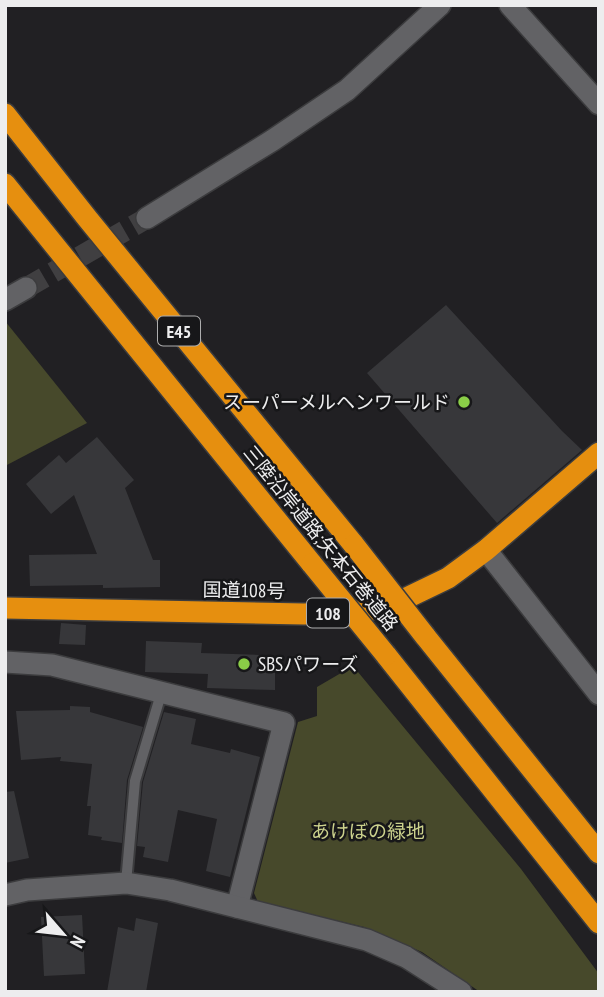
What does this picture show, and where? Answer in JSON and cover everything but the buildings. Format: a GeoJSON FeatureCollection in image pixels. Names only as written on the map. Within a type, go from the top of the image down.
{"type":"FeatureCollection","features":[{"type":"Feature","properties":{"kind":"highway","name":"三陸沿岸道路;矢本石巻道路"},"geometry":{"type":"LineString","coordinates":[[5,114],[599,853]]}},
{"type":"Feature","properties":{"kind":"highway","name":"三陸沿岸道路;矢本石巻道路"},"geometry":{"type":"LineString","coordinates":[[5,184],[599,923]]}},
{"type":"Feature","properties":{"kind":"highway","name":"国道108号"},"geometry":{"type":"LineString","coordinates":[[5,608],[304,614],[362,611],[390,606],[448,578],[486,550],[599,453]]}},
{"type":"Feature","properties":{"kind":"street"},"geometry":{"type":"LineString","coordinates":[[147,218],[347,90],[440,5]]}},
{"type":"Feature","properties":{"kind":"street"},"geometry":{"type":"LineString","coordinates":[[510,5],[599,104]]}},
{"type":"Feature","properties":{"kind":"street"},"geometry":{"type":"LineString","coordinates":[[5,300],[26,288]]}},
{"type":"Feature","properties":{"kind":"street"},"geometry":{"type":"LineString","coordinates":[[486,550],[599,694]]}},
{"type":"Feature","properties":{"kind":"street"},"geometry":{"type":"LineString","coordinates":[[5,662],[52,665],[284,723],[237,907]]}},
{"type":"Feature","properties":{"kind":"street"},"geometry":{"type":"LineString","coordinates":[[5,895],[27,890],[126,883],[170,890],[367,940],[406,957],[461,992]]}},
{"type":"Feature","properties":{"kind":"lane"},"geometry":{"type":"LineString","coordinates":[[126,883],[135,781],[161,694]]}},
{"type":"Feature","properties":{"kind":"green space"},"geometry":{"type":"Polygon","coordinates":[[[5,321],[87,423],[5,466],[5,321]]]}},
{"type":"Feature","properties":{"kind":"green space","name":"あけぼの緑地"},"geometry":{"type":"Polygon","coordinates":[[[353,666],[521,869],[599,974],[599,992],[480,992],[422,952],[364,927],[258,902],[254,893],[298,722],[317,716],[317,687],[353,666]]]}},
{"type":"Feature","properties":{"kind":"tunnel"},"geometry":{"type":"LineString","coordinates":[[26,288],[147,218]]}},
{"type":"Feature","properties":{"kind":"place","name":"スーパーメルヘンワールド"},"geometry":{"type":"Point","coordinates":[464,402]}},
{"type":"Feature","properties":{"kind":"place","name":"SBSパワーズ"},"geometry":{"type":"Point","coordinates":[244,664]}}]}
